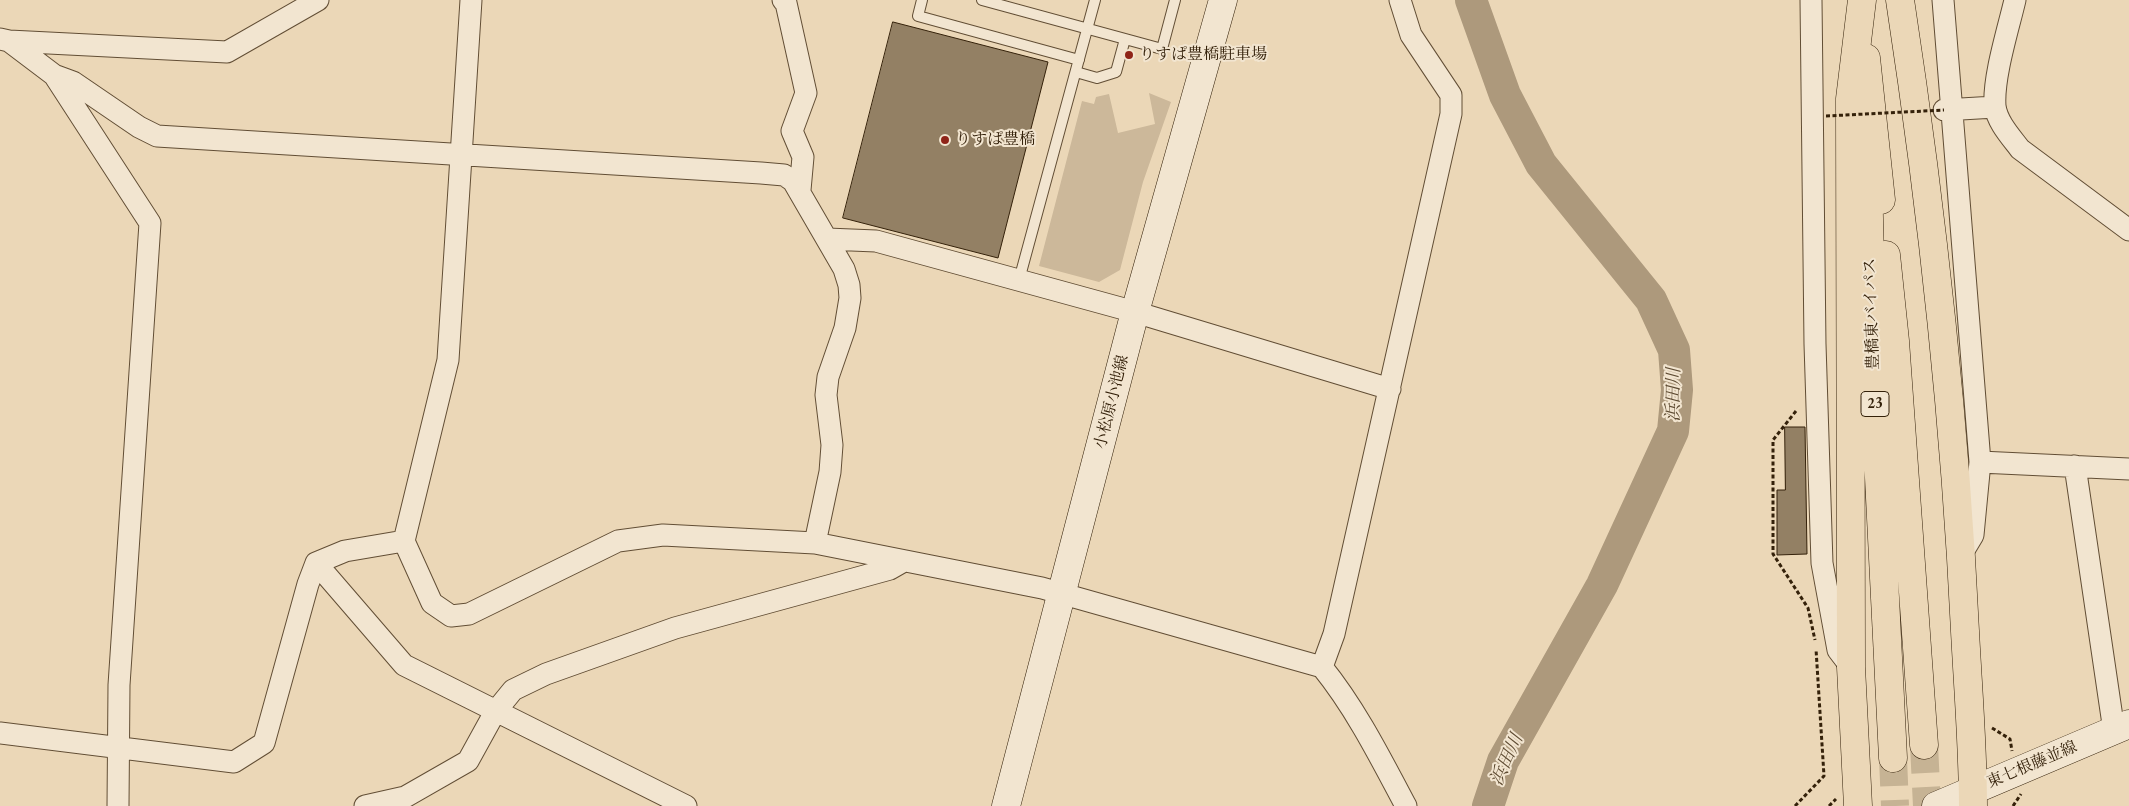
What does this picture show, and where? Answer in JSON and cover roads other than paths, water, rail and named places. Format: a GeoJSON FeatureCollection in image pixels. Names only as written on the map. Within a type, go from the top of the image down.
{"type":"FeatureCollection","features":[{"type":"Feature","properties":{"kind":"highway","name":"豊橋東バイパス"},"geometry":{"type":"LineString","coordinates":[[1862,0],[1865,50],[1872,337],[1893,758]]}},
{"type":"Feature","properties":{"kind":"highway","name":"23"},"geometry":{"type":"LineString","coordinates":[[1857,796],[1851,667],[1850,99],[1862,0]]}},
{"type":"Feature","properties":{"kind":"highway"},"geometry":{"type":"LineString","coordinates":[[1900,0],[1922,145],[1944,350],[1961,556],[1973,798]]}},
{"type":"Feature","properties":{"kind":"highway","name":"豊橋東バイパス"},"geometry":{"type":"LineString","coordinates":[[1865,50],[1895,341],[1924,745]]}},
{"type":"Feature","properties":{"kind":"main road","name":"小松原小池線"},"geometry":{"type":"LineString","coordinates":[[1006,806],[1135,312],[1223,0]]}},
{"type":"Feature","properties":{"kind":"main road","name":"東七根藤並線"},"geometry":{"type":"LineString","coordinates":[[1936,806],[1973,798],[2015,773],[2121,728]]}},
{"type":"Feature","properties":{"kind":"street"},"geometry":{"type":"LineString","coordinates":[[5,40],[227,52],[318,0]]}},
{"type":"Feature","properties":{"kind":"street"},"geometry":{"type":"LineString","coordinates":[[471,0],[448,360],[404,541],[432,603],[450,616],[469,614],[618,541],[663,535],[815,543],[1042,588],[1062,596],[1322,667],[1335,682],[1382,761],[1406,806]]}},
{"type":"Feature","properties":{"kind":"street"},"geometry":{"type":"LineString","coordinates":[[783,0],[786,2],[806,93],[792,131],[803,157],[800,190]]}},
{"type":"Feature","properties":{"kind":"street"},"geometry":{"type":"LineString","coordinates":[[1322,667],[1334,634],[1451,114],[1451,95],[1411,35],[1400,0]]}},
{"type":"Feature","properties":{"kind":"street"},"geometry":{"type":"LineString","coordinates":[[1811,0],[1820,116],[1815,344],[1822,563],[1838,650],[1851,667]]}},
{"type":"Feature","properties":{"kind":"street"},"geometry":{"type":"LineString","coordinates":[[1943,0],[1949,110],[1980,462],[1973,535],[1961,556]]}},
{"type":"Feature","properties":{"kind":"street"},"geometry":{"type":"LineString","coordinates":[[2015,0],[1996,84],[1995,108],[2007,133],[2020,149],[2129,230]]}},
{"type":"Feature","properties":{"kind":"street"},"geometry":{"type":"LineString","coordinates":[[5,40],[54,75],[73,82],[139,127],[157,136],[784,175],[793,181],[800,190],[844,269],[850,298],[846,328],[828,377],[826,395],[832,444],[830,472],[815,543]]}},
{"type":"Feature","properties":{"kind":"street"},"geometry":{"type":"LineString","coordinates":[[54,75],[150,222],[120,666],[117,746],[118,806]]}},
{"type":"Feature","properties":{"kind":"street"},"geometry":{"type":"LineString","coordinates":[[1949,110],[1995,108]]}},
{"type":"Feature","properties":{"kind":"street"},"geometry":{"type":"LineString","coordinates":[[827,239],[876,241],[1135,312],[1390,389]]}},
{"type":"Feature","properties":{"kind":"street"},"geometry":{"type":"LineString","coordinates":[[1980,462],[2129,469]]}},
{"type":"Feature","properties":{"kind":"street"},"geometry":{"type":"LineString","coordinates":[[2075,466],[2121,728]]}},
{"type":"Feature","properties":{"kind":"street"},"geometry":{"type":"LineString","coordinates":[[0,733],[234,762],[264,743],[308,584],[316,563],[345,551],[404,541]]}},
{"type":"Feature","properties":{"kind":"street"},"geometry":{"type":"LineString","coordinates":[[365,806],[405,797],[468,761],[495,712],[513,690],[556,671],[675,628],[890,569],[904,561]]}},
{"type":"Feature","properties":{"kind":"street"},"geometry":{"type":"LineString","coordinates":[[316,563],[404,665],[686,806]]}},
{"type":"Feature","properties":{"kind":"lane"},"geometry":{"type":"LineString","coordinates":[[922,0],[918,16],[1079,60]]}},
{"type":"Feature","properties":{"kind":"lane"},"geometry":{"type":"LineString","coordinates":[[982,0],[1162,49],[1175,0]]}},
{"type":"Feature","properties":{"kind":"lane"},"geometry":{"type":"LineString","coordinates":[[1019,280],[1095,0]]}},
{"type":"Feature","properties":{"kind":"lane"},"geometry":{"type":"LineString","coordinates":[[1076,72],[1097,78],[1116,72],[1125,39]]}},
{"type":"Feature","properties":{"kind":"waterway","name":"浜田川"},"geometry":{"type":"LineString","coordinates":[[1471,0],[1505,95],[1541,164],[1651,300],[1674,350],[1677,390],[1673,431],[1602,585],[1503,761],[1488,806]]}},
{"type":"Feature","properties":{"kind":"tunnel"},"geometry":{"type":"LineString","coordinates":[[1924,745],[1927,806]]}},
{"type":"Feature","properties":{"kind":"tunnel"},"geometry":{"type":"LineString","coordinates":[[1893,758],[1895,806]]}},
{"type":"Feature","properties":{"kind":"place","name":"りすぱ豊橋駐車場"},"geometry":{"type":"Point","coordinates":[1129,55]}},
{"type":"Feature","properties":{"kind":"place","name":"りすぱ豊橋"},"geometry":{"type":"Point","coordinates":[945,140]}}]}
